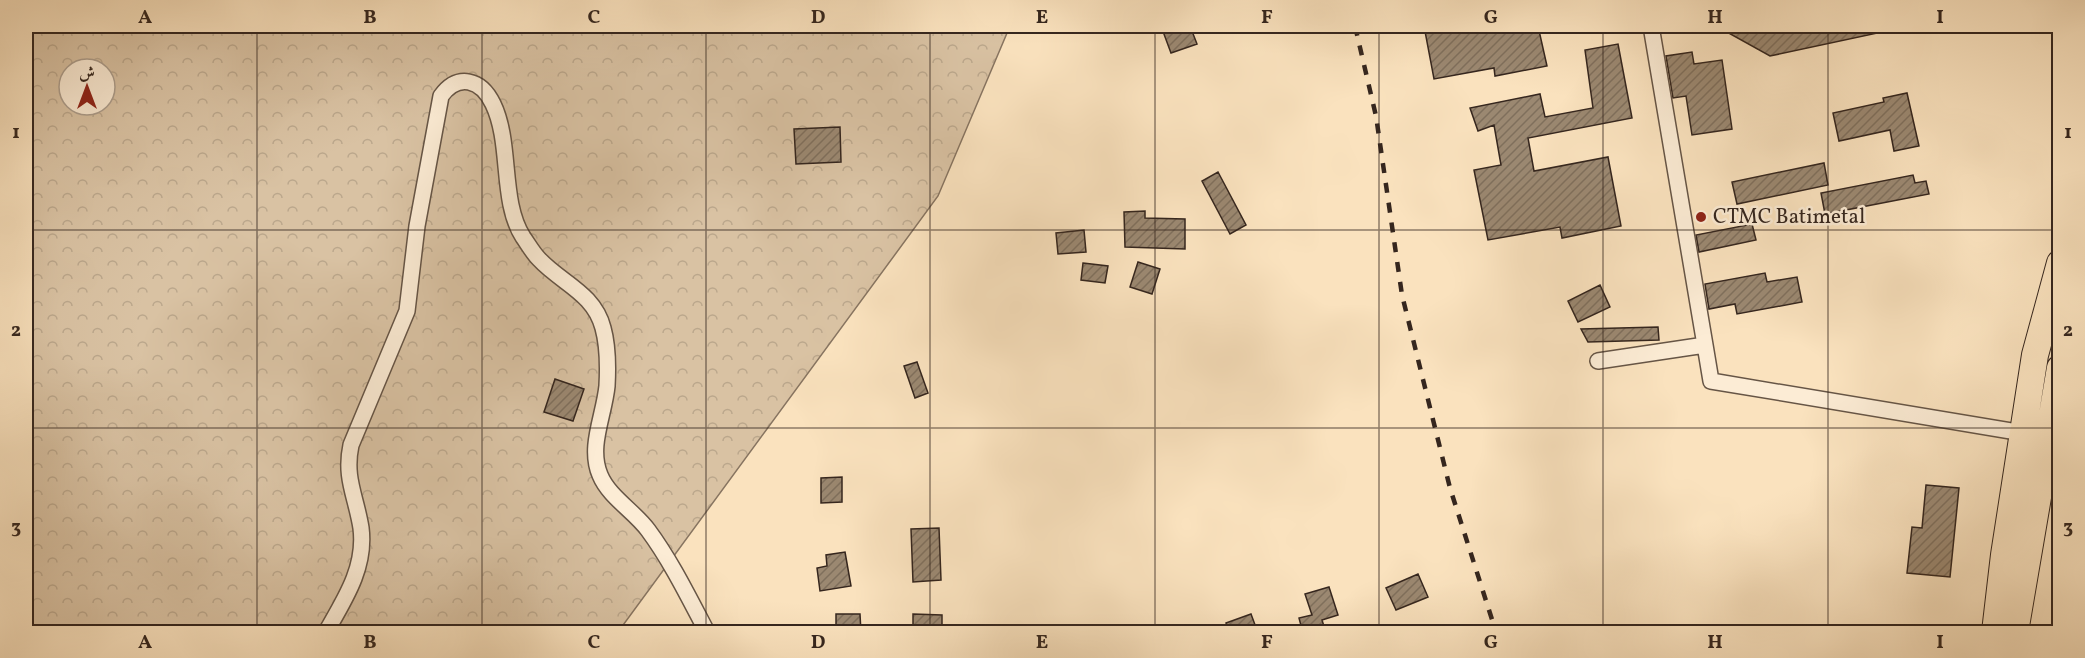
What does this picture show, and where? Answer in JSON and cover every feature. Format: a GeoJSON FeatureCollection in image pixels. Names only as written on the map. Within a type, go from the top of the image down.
{"type":"FeatureCollection","features":[{"type":"Feature","properties":{"kind":"highway"},"geometry":{"type":"LineString","coordinates":[[1995,633],[2036,355],[2060,263]]}},
{"type":"Feature","properties":{"kind":"highway"},"geometry":{"type":"LineString","coordinates":[[2015,633],[2060,368]]}},
{"type":"Feature","properties":{"kind":"street"},"geometry":{"type":"LineString","coordinates":[[1651,26],[1712,381],[2023,433]]}},
{"type":"Feature","properties":{"kind":"street"},"geometry":{"type":"LineString","coordinates":[[326,633],[357,573],[362,550],[361,526],[350,488],[347,464],[351,445],[407,312],[417,226],[441,96],[450,84],[461,80],[473,83],[493,104],[500,127],[513,207],[521,234],[539,259],[592,303],[603,327],[607,356],[607,387],[594,460],[602,479],[660,547],[707,633]]}},
{"type":"Feature","properties":{"kind":"street"},"geometry":{"type":"LineString","coordinates":[[1598,361],[1704,345]]}},
{"type":"Feature","properties":{"kind":"green space"},"geometry":{"type":"Polygon","coordinates":[[[26,26],[1010,26],[938,196],[618,632],[26,632],[26,26]]]}},
{"type":"Feature","properties":{"kind":"building"},"geometry":{"type":"Polygon","coordinates":[[[1161,26],[1190,26],[1197,44],[1171,53],[1161,26]]]}},
{"type":"Feature","properties":{"kind":"building"},"geometry":{"type":"Polygon","coordinates":[[[1424,26],[1538,26],[1547,66],[1495,76],[1494,68],[1434,79],[1424,26]]]}},
{"type":"Feature","properties":{"kind":"building"},"geometry":{"type":"Polygon","coordinates":[[[1716,26],[1761,26],[1773,32],[1803,26],[1887,26],[1887,31],[1770,56],[1716,26]]]}},
{"type":"Feature","properties":{"kind":"building"},"geometry":{"type":"Polygon","coordinates":[[[1618,44],[1632,118],[1528,138],[1534,171],[1608,157],[1621,226],[1562,238],[1560,227],[1488,240],[1474,170],[1501,165],[1494,125],[1478,131],[1470,108],[1540,94],[1545,117],[1593,108],[1585,50],[1618,44]]]}},
{"type":"Feature","properties":{"kind":"building"},"geometry":{"type":"Polygon","coordinates":[[[1692,52],[1694,64],[1722,60],[1732,129],[1692,135],[1686,96],[1673,98],[1666,56],[1692,52]]]}},
{"type":"Feature","properties":{"kind":"building"},"geometry":{"type":"Polygon","coordinates":[[[1907,93],[1919,146],[1894,151],[1890,130],[1839,141],[1833,113],[1884,102],[1883,98],[1907,93]]]}},
{"type":"Feature","properties":{"kind":"building"},"geometry":{"type":"Polygon","coordinates":[[[840,127],[841,162],[796,164],[794,129],[840,127]]]}},
{"type":"Feature","properties":{"kind":"building"},"geometry":{"type":"Polygon","coordinates":[[[1824,163],[1828,185],[1737,204],[1732,182],[1824,163]]]}},
{"type":"Feature","properties":{"kind":"building"},"geometry":{"type":"Polygon","coordinates":[[[1218,172],[1246,225],[1230,234],[1202,181],[1218,172]]]}},
{"type":"Feature","properties":{"kind":"building"},"geometry":{"type":"Polygon","coordinates":[[[1913,175],[1915,183],[1926,181],[1929,194],[1825,214],[1821,193],[1913,175]]]}},
{"type":"Feature","properties":{"kind":"building"},"geometry":{"type":"Polygon","coordinates":[[[1145,211],[1145,218],[1185,219],[1185,249],[1125,247],[1124,212],[1145,211]]]}},
{"type":"Feature","properties":{"kind":"building"},"geometry":{"type":"Polygon","coordinates":[[[1752,224],[1756,240],[1699,252],[1696,235],[1752,224]]]}},
{"type":"Feature","properties":{"kind":"building"},"geometry":{"type":"Polygon","coordinates":[[[1084,230],[1086,252],[1058,254],[1056,233],[1084,230]]]}},
{"type":"Feature","properties":{"kind":"building"},"geometry":{"type":"Polygon","coordinates":[[[1138,262],[1160,269],[1152,294],[1130,287],[1138,262]]]}},
{"type":"Feature","properties":{"kind":"building"},"geometry":{"type":"Polygon","coordinates":[[[1083,263],[1108,266],[1105,283],[1081,280],[1083,263]]]}},
{"type":"Feature","properties":{"kind":"building"},"geometry":{"type":"Polygon","coordinates":[[[1765,273],[1767,282],[1797,277],[1802,302],[1737,314],[1735,304],[1709,309],[1705,284],[1765,273]]]}},
{"type":"Feature","properties":{"kind":"building"},"geometry":{"type":"Polygon","coordinates":[[[1600,285],[1610,307],[1578,322],[1568,301],[1600,285]]]}},
{"type":"Feature","properties":{"kind":"building"},"geometry":{"type":"Polygon","coordinates":[[[1658,327],[1659,340],[1588,342],[1581,329],[1658,327]]]}},
{"type":"Feature","properties":{"kind":"building"},"geometry":{"type":"Polygon","coordinates":[[[917,362],[928,393],[915,398],[904,366],[917,362]]]}},
{"type":"Feature","properties":{"kind":"building"},"geometry":{"type":"Polygon","coordinates":[[[555,379],[584,389],[573,421],[544,412],[555,379]]]}},
{"type":"Feature","properties":{"kind":"building"},"geometry":{"type":"Polygon","coordinates":[[[842,477],[842,502],[821,503],[821,478],[842,477]]]}},
{"type":"Feature","properties":{"kind":"building"},"geometry":{"type":"Polygon","coordinates":[[[1926,485],[1959,488],[1950,577],[1907,573],[1912,527],[1922,528],[1926,485]]]}},
{"type":"Feature","properties":{"kind":"building"},"geometry":{"type":"Polygon","coordinates":[[[939,528],[941,580],[913,582],[911,529],[939,528]]]}},
{"type":"Feature","properties":{"kind":"building"},"geometry":{"type":"Polygon","coordinates":[[[845,552],[851,586],[820,591],[817,568],[827,566],[826,555],[845,552]]]}},
{"type":"Feature","properties":{"kind":"building"},"geometry":{"type":"Polygon","coordinates":[[[1418,574],[1428,597],[1396,610],[1386,588],[1418,574]]]}},
{"type":"Feature","properties":{"kind":"building"},"geometry":{"type":"Polygon","coordinates":[[[1329,587],[1338,615],[1322,620],[1326,633],[1303,633],[1299,618],[1312,615],[1305,594],[1329,587]]]}},
{"type":"Feature","properties":{"kind":"building"},"geometry":{"type":"Polygon","coordinates":[[[836,614],[860,614],[861,633],[836,633],[836,614]]]}},
{"type":"Feature","properties":{"kind":"building"},"geometry":{"type":"Polygon","coordinates":[[[913,614],[942,615],[942,633],[913,633],[913,614]]]}},
{"type":"Feature","properties":{"kind":"building"},"geometry":{"type":"Polygon","coordinates":[[[1251,614],[1258,633],[1229,633],[1226,623],[1251,614]]]}},
{"type":"Feature","properties":{"kind":"railway"},"geometry":{"type":"LineString","coordinates":[[1355,26],[1376,116],[1402,295],[1450,488],[1496,632]]}},
{"type":"Feature","properties":{"kind":"place","name":"CTMC Batimetal"},"geometry":{"type":"Point","coordinates":[1701,217]}}]}
